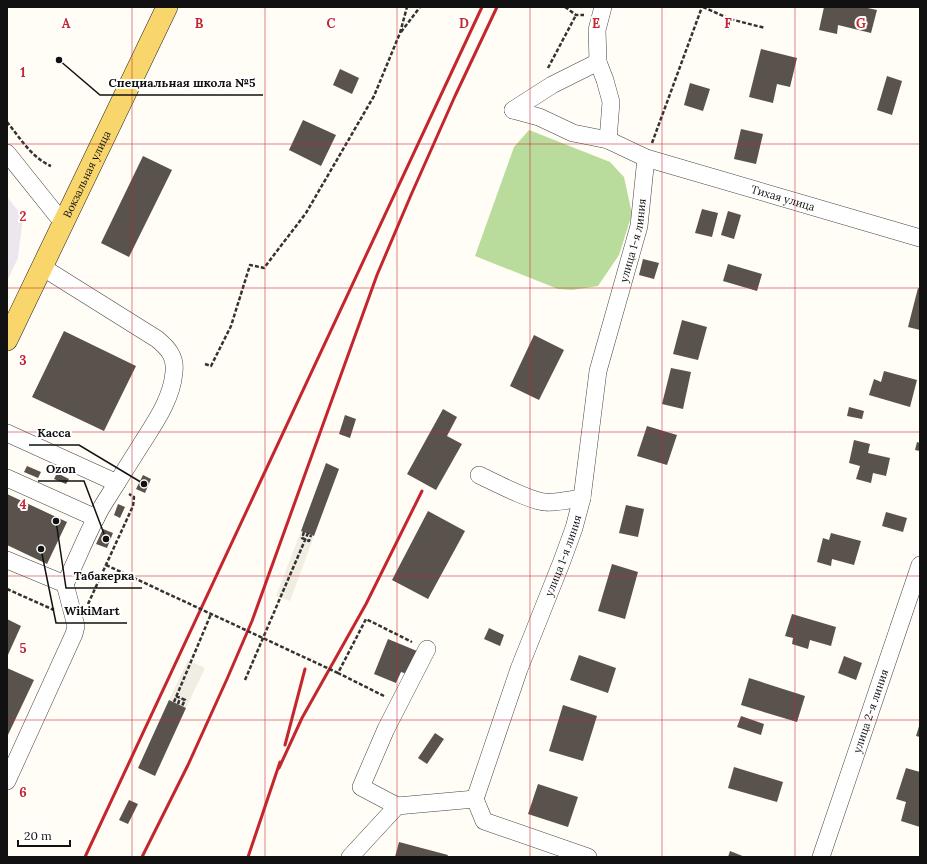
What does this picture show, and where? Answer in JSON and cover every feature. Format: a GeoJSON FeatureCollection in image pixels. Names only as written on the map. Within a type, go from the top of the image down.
{"type":"FeatureCollection","features":[{"type":"Feature","properties":{"kind":"main road","name":"Вокзальная улица"},"geometry":{"type":"LineString","coordinates":[[7,340],[166,7]]}},
{"type":"Feature","properties":{"kind":"street"},"geometry":{"type":"LineString","coordinates":[[603,7],[598,30],[598,62],[611,102],[608,140]]}},
{"type":"Feature","properties":{"kind":"street","name":"Тихая улица"},"geometry":{"type":"LineString","coordinates":[[598,62],[552,84],[513,110],[540,117],[573,133],[608,140],[646,158],[920,238]]}},
{"type":"Feature","properties":{"kind":"street"},"geometry":{"type":"LineString","coordinates":[[7,153],[63,223]]}},
{"type":"Feature","properties":{"kind":"street","name":"улица 1-я линия"},"geometry":{"type":"LineString","coordinates":[[475,799],[518,669],[569,541],[582,498],[598,371],[638,226],[646,158]]}},
{"type":"Feature","properties":{"kind":"street"},"geometry":{"type":"LineString","coordinates":[[7,781],[74,634],[76,626],[65,584],[96,518],[162,409],[173,382],[174,361],[171,353],[165,346],[157,339],[42,267]]}},
{"type":"Feature","properties":{"kind":"street"},"geometry":{"type":"LineString","coordinates":[[7,433],[117,483]]}},
{"type":"Feature","properties":{"kind":"street"},"geometry":{"type":"LineString","coordinates":[[479,475],[543,502],[582,498]]}},
{"type":"Feature","properties":{"kind":"street"},"geometry":{"type":"LineString","coordinates":[[7,478],[96,518]]}},
{"type":"Feature","properties":{"kind":"street"},"geometry":{"type":"LineString","coordinates":[[7,560],[65,584]]}},
{"type":"Feature","properties":{"kind":"street","name":"улица 2-я линия"},"geometry":{"type":"LineString","coordinates":[[821,857],[920,565]]}},
{"type":"Feature","properties":{"kind":"street"},"geometry":{"type":"LineString","coordinates":[[427,649],[360,787],[397,806],[475,799],[484,821],[588,857]]}},
{"type":"Feature","properties":{"kind":"street"},"geometry":{"type":"LineString","coordinates":[[350,857],[397,806]]}},
{"type":"Feature","properties":{"kind":"path"},"geometry":{"type":"LineString","coordinates":[[205,364],[211,366],[231,326],[250,265],[264,268],[306,213],[374,96],[400,34],[407,7]]}},
{"type":"Feature","properties":{"kind":"path"},"geometry":{"type":"LineString","coordinates":[[400,34],[420,7]]}},
{"type":"Feature","properties":{"kind":"path"},"geometry":{"type":"LineString","coordinates":[[565,7],[576,15],[586,15]]}},
{"type":"Feature","properties":{"kind":"path"},"geometry":{"type":"LineString","coordinates":[[646,158],[703,7],[730,19],[765,28]]}},
{"type":"Feature","properties":{"kind":"path"},"geometry":{"type":"LineString","coordinates":[[546,70],[576,15]]}},
{"type":"Feature","properties":{"kind":"path"},"geometry":{"type":"LineString","coordinates":[[7,122],[36,157],[51,166]]}},
{"type":"Feature","properties":{"kind":"path"},"geometry":{"type":"LineString","coordinates":[[7,589],[61,613],[66,614],[78,611],[85,613],[133,506]]}},
{"type":"Feature","properties":{"kind":"path"},"geometry":{"type":"LineString","coordinates":[[306,533],[302,538],[306,539]]}},
{"type":"Feature","properties":{"kind":"path"},"geometry":{"type":"LineString","coordinates":[[245,680],[306,539],[309,540],[311,535]]}},
{"type":"Feature","properties":{"kind":"path"},"geometry":{"type":"LineString","coordinates":[[106,565],[338,673],[399,704]]}},
{"type":"Feature","properties":{"kind":"path"},"geometry":{"type":"LineString","coordinates":[[174,702],[211,614]]}},
{"type":"Feature","properties":{"kind":"path"},"geometry":{"type":"LineString","coordinates":[[338,673],[366,619],[427,649]]}},
{"type":"Feature","properties":{"kind":"path"},"geometry":{"type":"LineString","coordinates":[[176,696],[185,700],[182,706]]}},
{"type":"Feature","properties":{"kind":"path"},"geometry":{"type":"LineString","coordinates":[[178,704],[180,698]]}},
{"type":"Feature","properties":{"kind":"shaded area"},"geometry":{"type":"Polygon","coordinates":[[[7,197],[23,217],[18,258],[7,281],[7,197]]]}},
{"type":"Feature","properties":{"kind":"shaded area"},"geometry":{"type":"Polygon","coordinates":[[[301,531],[314,536],[290,601],[276,596],[301,531]]]}},
{"type":"Feature","properties":{"kind":"shaded area"},"geometry":{"type":"Polygon","coordinates":[[[188,660],[205,668],[186,708],[169,700],[188,660]]]}},
{"type":"Feature","properties":{"kind":"green space"},"geometry":{"type":"Polygon","coordinates":[[[529,130],[610,162],[624,177],[632,214],[619,255],[598,286],[572,290],[558,289],[475,256],[514,147],[529,130]]]}},
{"type":"Feature","properties":{"kind":"building"},"geometry":{"type":"Polygon","coordinates":[[[824,7],[863,7],[877,10],[871,33],[838,25],[837,34],[819,30],[824,7]]]}},
{"type":"Feature","properties":{"kind":"building"},"geometry":{"type":"Polygon","coordinates":[[[761,49],[797,58],[790,87],[777,84],[773,103],[749,97],[761,49]]]}},
{"type":"Feature","properties":{"kind":"building"},"geometry":{"type":"Polygon","coordinates":[[[340,69],[359,78],[352,94],[333,85],[340,69]]]}},
{"type":"Feature","properties":{"kind":"building"},"geometry":{"type":"Polygon","coordinates":[[[887,76],[902,81],[892,115],[877,110],[887,76]]]}},
{"type":"Feature","properties":{"kind":"building"},"geometry":{"type":"Polygon","coordinates":[[[690,83],[710,89],[703,111],[684,105],[690,83]]]}},
{"type":"Feature","properties":{"kind":"building"},"geometry":{"type":"Polygon","coordinates":[[[303,120],[336,135],[321,166],[289,150],[303,120]]]}},
{"type":"Feature","properties":{"kind":"building"},"geometry":{"type":"Polygon","coordinates":[[[741,129],[763,134],[756,164],[734,159],[741,129]]]}},
{"type":"Feature","properties":{"kind":"building"},"geometry":{"type":"Polygon","coordinates":[[[143,156],[172,170],[129,257],[101,243],[143,156]]]}},
{"type":"Feature","properties":{"kind":"building"},"geometry":{"type":"Polygon","coordinates":[[[702,209],[718,213],[712,237],[695,233],[702,209]]]}},
{"type":"Feature","properties":{"kind":"building"},"geometry":{"type":"Polygon","coordinates":[[[728,211],[741,215],[734,239],[721,235],[728,211]]]}},
{"type":"Feature","properties":{"kind":"building"},"geometry":{"type":"Polygon","coordinates":[[[643,259],[659,263],[654,279],[639,275],[643,259]]]}},
{"type":"Feature","properties":{"kind":"building"},"geometry":{"type":"Polygon","coordinates":[[[728,264],[762,274],[757,291],[723,281],[728,264]]]}},
{"type":"Feature","properties":{"kind":"building"},"geometry":{"type":"Polygon","coordinates":[[[918,288],[920,289],[920,330],[908,327],[918,288]]]}},
{"type":"Feature","properties":{"kind":"building"},"geometry":{"type":"Polygon","coordinates":[[[682,320],[707,327],[698,360],[673,354],[682,320]]]}},
{"type":"Feature","properties":{"kind":"building"},"geometry":{"type":"Polygon","coordinates":[[[64,331],[136,366],[104,431],[32,397],[64,331]]]}},
{"type":"Feature","properties":{"kind":"building"},"geometry":{"type":"Polygon","coordinates":[[[534,335],[564,350],[539,400],[510,386],[534,335]]]}},
{"type":"Feature","properties":{"kind":"building"},"geometry":{"type":"Polygon","coordinates":[[[671,368],[691,372],[683,409],[662,404],[671,368]]]}},
{"type":"Feature","properties":{"kind":"building"},"geometry":{"type":"Polygon","coordinates":[[[884,371],[917,380],[910,407],[869,395],[874,379],[881,382],[884,371]]]}},
{"type":"Feature","properties":{"kind":"building"},"geometry":{"type":"Polygon","coordinates":[[[849,407],[864,411],[862,419],[847,416],[849,407]]]}},
{"type":"Feature","properties":{"kind":"building"},"geometry":{"type":"Polygon","coordinates":[[[443,409],[457,417],[447,436],[462,444],[436,490],[407,474],[443,409]]]}},
{"type":"Feature","properties":{"kind":"building"},"geometry":{"type":"Polygon","coordinates":[[[345,415],[356,419],[350,438],[339,434],[345,415]]]}},
{"type":"Feature","properties":{"kind":"building"},"geometry":{"type":"Polygon","coordinates":[[[647,426],[677,435],[667,465],[637,456],[647,426]]]}},
{"type":"Feature","properties":{"kind":"building"},"geometry":{"type":"Polygon","coordinates":[[[854,440],[870,444],[868,453],[890,458],[886,476],[873,473],[871,483],[856,479],[860,466],[849,463],[854,440]]]}},
{"type":"Feature","properties":{"kind":"building"},"geometry":{"type":"Polygon","coordinates":[[[917,442],[920,443],[920,451],[915,450],[917,442]]]}},
{"type":"Feature","properties":{"kind":"building"},"geometry":{"type":"Polygon","coordinates":[[[326,463],[339,469],[314,536],[301,531],[326,463]]]}},
{"type":"Feature","properties":{"kind":"building"},"geometry":{"type":"Polygon","coordinates":[[[27,466],[41,472],[38,478],[24,472],[27,466]]]}},
{"type":"Feature","properties":{"kind":"building"},"geometry":{"type":"Polygon","coordinates":[[[57,473],[69,479],[66,484],[54,479],[57,473]]]}},
{"type":"Feature","properties":{"kind":"building"},"geometry":{"type":"Polygon","coordinates":[[[143,475],[151,479],[145,493],[136,489],[143,475]]]}},
{"type":"Feature","properties":{"kind":"building"},"geometry":{"type":"Polygon","coordinates":[[[7,494],[67,522],[47,564],[7,545],[7,494]]]}},
{"type":"Feature","properties":{"kind":"building"},"geometry":{"type":"Polygon","coordinates":[[[118,504],[125,507],[120,518],[114,515],[118,504]]]}},
{"type":"Feature","properties":{"kind":"building"},"geometry":{"type":"Polygon","coordinates":[[[626,505],[644,509],[638,537],[619,533],[626,505]]]}},
{"type":"Feature","properties":{"kind":"building"},"geometry":{"type":"Polygon","coordinates":[[[428,511],[465,531],[428,599],[392,580],[428,511]]]}},
{"type":"Feature","properties":{"kind":"building"},"geometry":{"type":"Polygon","coordinates":[[[886,512],[907,518],[903,532],[882,526],[886,512]]]}},
{"type":"Feature","properties":{"kind":"building"},"geometry":{"type":"Polygon","coordinates":[[[103,529],[113,533],[107,548],[96,544],[103,529]]]}},
{"type":"Feature","properties":{"kind":"building"},"geometry":{"type":"Polygon","coordinates":[[[831,533],[861,541],[854,565],[832,559],[831,566],[817,562],[823,538],[829,540],[831,533]]]}},
{"type":"Feature","properties":{"kind":"building"},"geometry":{"type":"Polygon","coordinates":[[[612,564],[638,572],[625,619],[598,611],[612,564]]]}},
{"type":"Feature","properties":{"kind":"building"},"geometry":{"type":"Polygon","coordinates":[[[792,614],[836,627],[831,646],[810,640],[808,649],[792,644],[793,638],[785,636],[792,614]]]}},
{"type":"Feature","properties":{"kind":"building"},"geometry":{"type":"Polygon","coordinates":[[[7,619],[21,626],[7,657],[7,619]]]}},
{"type":"Feature","properties":{"kind":"building"},"geometry":{"type":"Polygon","coordinates":[[[489,628],[504,635],[500,646],[484,639],[489,628]]]}},
{"type":"Feature","properties":{"kind":"building"},"geometry":{"type":"Polygon","coordinates":[[[388,639],[417,651],[407,674],[401,672],[396,683],[374,674],[388,639]]]}},
{"type":"Feature","properties":{"kind":"building"},"geometry":{"type":"Polygon","coordinates":[[[579,655],[616,668],[608,693],[570,680],[579,655]]]}},
{"type":"Feature","properties":{"kind":"building"},"geometry":{"type":"Polygon","coordinates":[[[844,656],[862,663],[856,680],[838,673],[844,656]]]}},
{"type":"Feature","properties":{"kind":"building"},"geometry":{"type":"Polygon","coordinates":[[[7,668],[34,680],[7,737],[7,668]]]}},
{"type":"Feature","properties":{"kind":"building"},"geometry":{"type":"Polygon","coordinates":[[[749,678],[805,696],[797,722],[741,705],[749,678]]]}},
{"type":"Feature","properties":{"kind":"building"},"geometry":{"type":"Polygon","coordinates":[[[169,700],[186,708],[155,776],[138,768],[169,700]]]}},
{"type":"Feature","properties":{"kind":"building"},"geometry":{"type":"Polygon","coordinates":[[[563,705],[597,716],[583,761],[549,751],[563,705]]]}},
{"type":"Feature","properties":{"kind":"building"},"geometry":{"type":"Polygon","coordinates":[[[741,716],[764,724],[761,735],[737,727],[741,716]]]}},
{"type":"Feature","properties":{"kind":"building"},"geometry":{"type":"Polygon","coordinates":[[[920,723],[920,737],[916,736],[920,723]]]}},
{"type":"Feature","properties":{"kind":"building"},"geometry":{"type":"Polygon","coordinates":[[[435,733],[444,739],[427,764],[418,758],[435,733]]]}},
{"type":"Feature","properties":{"kind":"building"},"geometry":{"type":"Polygon","coordinates":[[[734,767],[783,782],[777,802],[728,788],[734,767]]]}},
{"type":"Feature","properties":{"kind":"building"},"geometry":{"type":"Polygon","coordinates":[[[906,768],[920,772],[920,827],[901,821],[906,802],[896,799],[906,768]]]}},
{"type":"Feature","properties":{"kind":"building"},"geometry":{"type":"Polygon","coordinates":[[[538,784],[578,797],[568,827],[528,814],[538,784]]]}},
{"type":"Feature","properties":{"kind":"building"},"geometry":{"type":"Polygon","coordinates":[[[129,800],[138,804],[128,824],[119,820],[129,800]]]}},
{"type":"Feature","properties":{"kind":"building"},"geometry":{"type":"Polygon","coordinates":[[[399,842],[448,855],[447,857],[395,857],[399,842]]]}},
{"type":"Feature","properties":{"kind":"building"},"geometry":{"type":"Polygon","coordinates":[[[730,851],[745,857],[728,857],[730,851]]]}},
{"type":"Feature","properties":{"kind":"railway"},"geometry":{"type":"LineString","coordinates":[[85,857],[482,7]]}},
{"type":"Feature","properties":{"kind":"railway"},"geometry":{"type":"LineString","coordinates":[[142,857],[188,765],[252,621],[377,275],[455,96],[497,7]]}},
{"type":"Feature","properties":{"kind":"railway"},"geometry":{"type":"LineString","coordinates":[[279,768],[302,718],[366,604],[422,491]]}},
{"type":"Feature","properties":{"kind":"railway"},"geometry":{"type":"LineString","coordinates":[[285,745],[305,669]]}},
{"type":"Feature","properties":{"kind":"railway"},"geometry":{"type":"LineString","coordinates":[[248,857],[280,762]]}},
{"type":"Feature","properties":{"kind":"place","name":"Специальная школа №5"},"geometry":{"type":"Point","coordinates":[59,60]}},
{"type":"Feature","properties":{"kind":"place","name":"Касса"},"geometry":{"type":"Point","coordinates":[144,484]}},
{"type":"Feature","properties":{"kind":"place","name":"Табакерка"},"geometry":{"type":"Point","coordinates":[56,521]}},
{"type":"Feature","properties":{"kind":"place","name":"Ozon"},"geometry":{"type":"Point","coordinates":[106,539]}},
{"type":"Feature","properties":{"kind":"place","name":"WikiMart"},"geometry":{"type":"Point","coordinates":[41,549]}}]}
